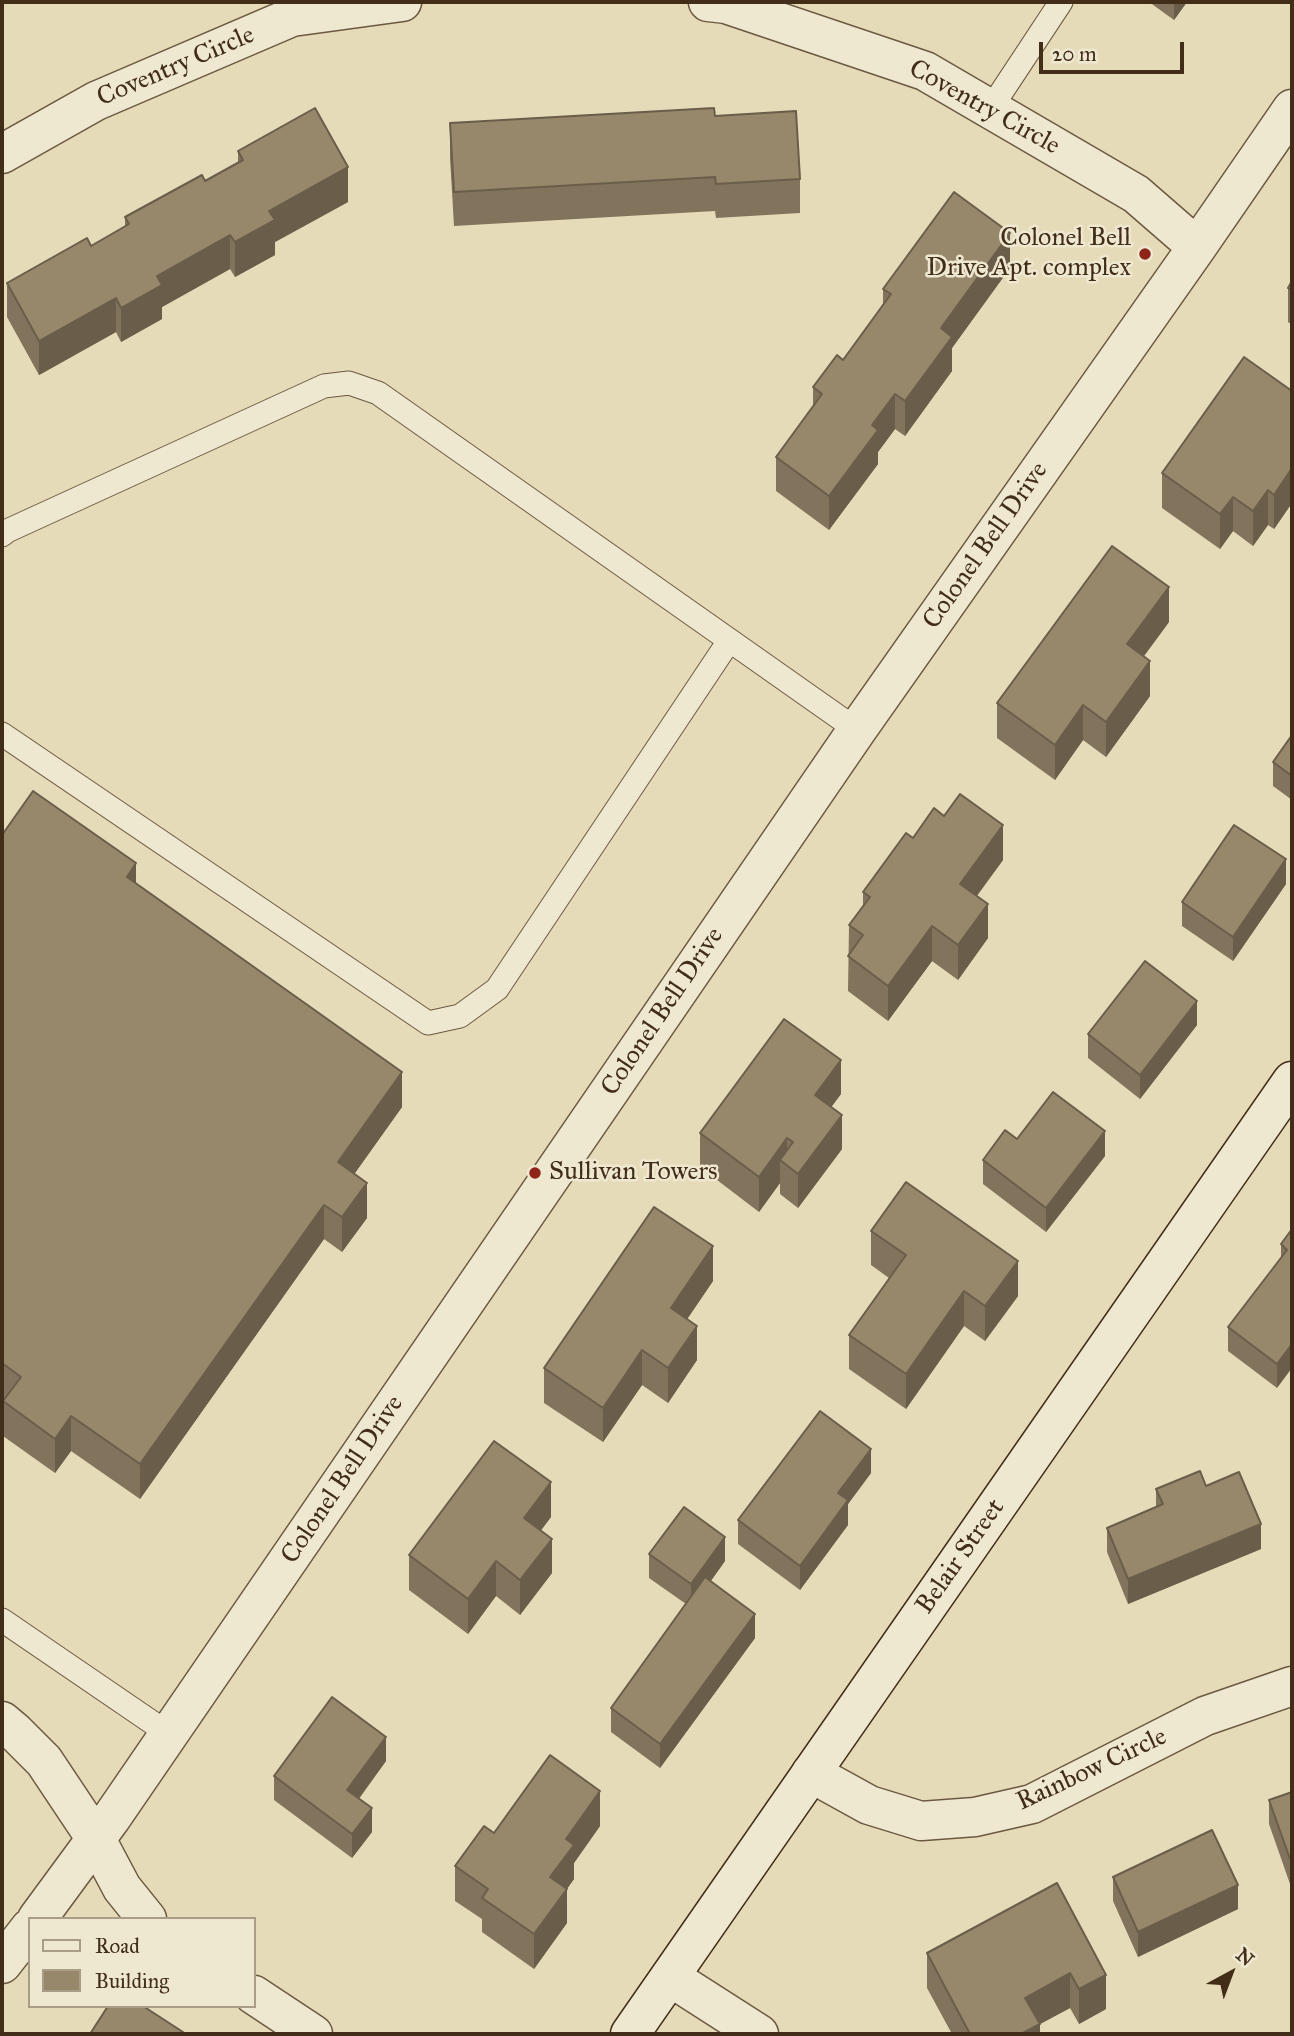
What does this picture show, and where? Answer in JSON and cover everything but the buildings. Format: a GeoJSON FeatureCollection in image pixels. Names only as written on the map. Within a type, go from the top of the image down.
{"type":"FeatureCollection","features":[{"type":"Feature","properties":{"kind":"street","name":"Coventry Circle"},"geometry":{"type":"LineString","coordinates":[[2,154],[96,101],[292,18],[402,2]]}},
{"type":"Feature","properties":{"kind":"street","name":"Coventry Circle"},"geometry":{"type":"LineString","coordinates":[[708,2],[726,4],[925,71],[1136,194],[1197,247]]}},
{"type":"Feature","properties":{"kind":"street","name":"Colonel Bell Drive"},"geometry":{"type":"LineString","coordinates":[[38,1917],[169,1734],[857,730],[1292,108]]}},
{"type":"Feature","properties":{"kind":"street","name":"Belair Street"},"geometry":{"type":"LineString","coordinates":[[630,2034],[1292,1081]]}},
{"type":"Feature","properties":{"kind":"street","name":"Rainbow Circle"},"geometry":{"type":"LineString","coordinates":[[811,1773],[869,1805],[921,1821],[975,1817],[1032,1804],[1205,1716],[1292,1686]]}},
{"type":"Feature","properties":{"kind":"street"},"geometry":{"type":"LineString","coordinates":[[2,1721],[44,1761],[96,1839],[122,1888],[145,1917]]}},
{"type":"Feature","properties":{"kind":"street"},"geometry":{"type":"LineString","coordinates":[[2,1964],[28,1931]]}},
{"type":"Feature","properties":{"kind":"street"},"geometry":{"type":"LineString","coordinates":[[670,1977],[759,2034]]}},
{"type":"Feature","properties":{"kind":"street"},"geometry":{"type":"LineString","coordinates":[[256,1996],[313,2034]]}},
{"type":"Feature","properties":{"kind":"lane"},"geometry":{"type":"LineString","coordinates":[[991,108],[1061,2]]}},
{"type":"Feature","properties":{"kind":"lane"},"geometry":{"type":"LineString","coordinates":[[2,536],[7,531],[324,386],[349,383],[378,393],[857,730]]}},
{"type":"Feature","properties":{"kind":"lane"},"geometry":{"type":"LineString","coordinates":[[2,734],[428,1023],[460,1016],[497,989],[729,641]]}},
{"type":"Feature","properties":{"kind":"lane"},"geometry":{"type":"LineString","coordinates":[[2,1619],[169,1734]]}},
{"type":"Feature","properties":{"kind":"place","name":"Colonel Bell Drive Apt. complex"},"geometry":{"type":"Point","coordinates":[1145,254]}},
{"type":"Feature","properties":{"kind":"place","name":"Sullivan Towers"},"geometry":{"type":"Point","coordinates":[535,1173]}}]}
